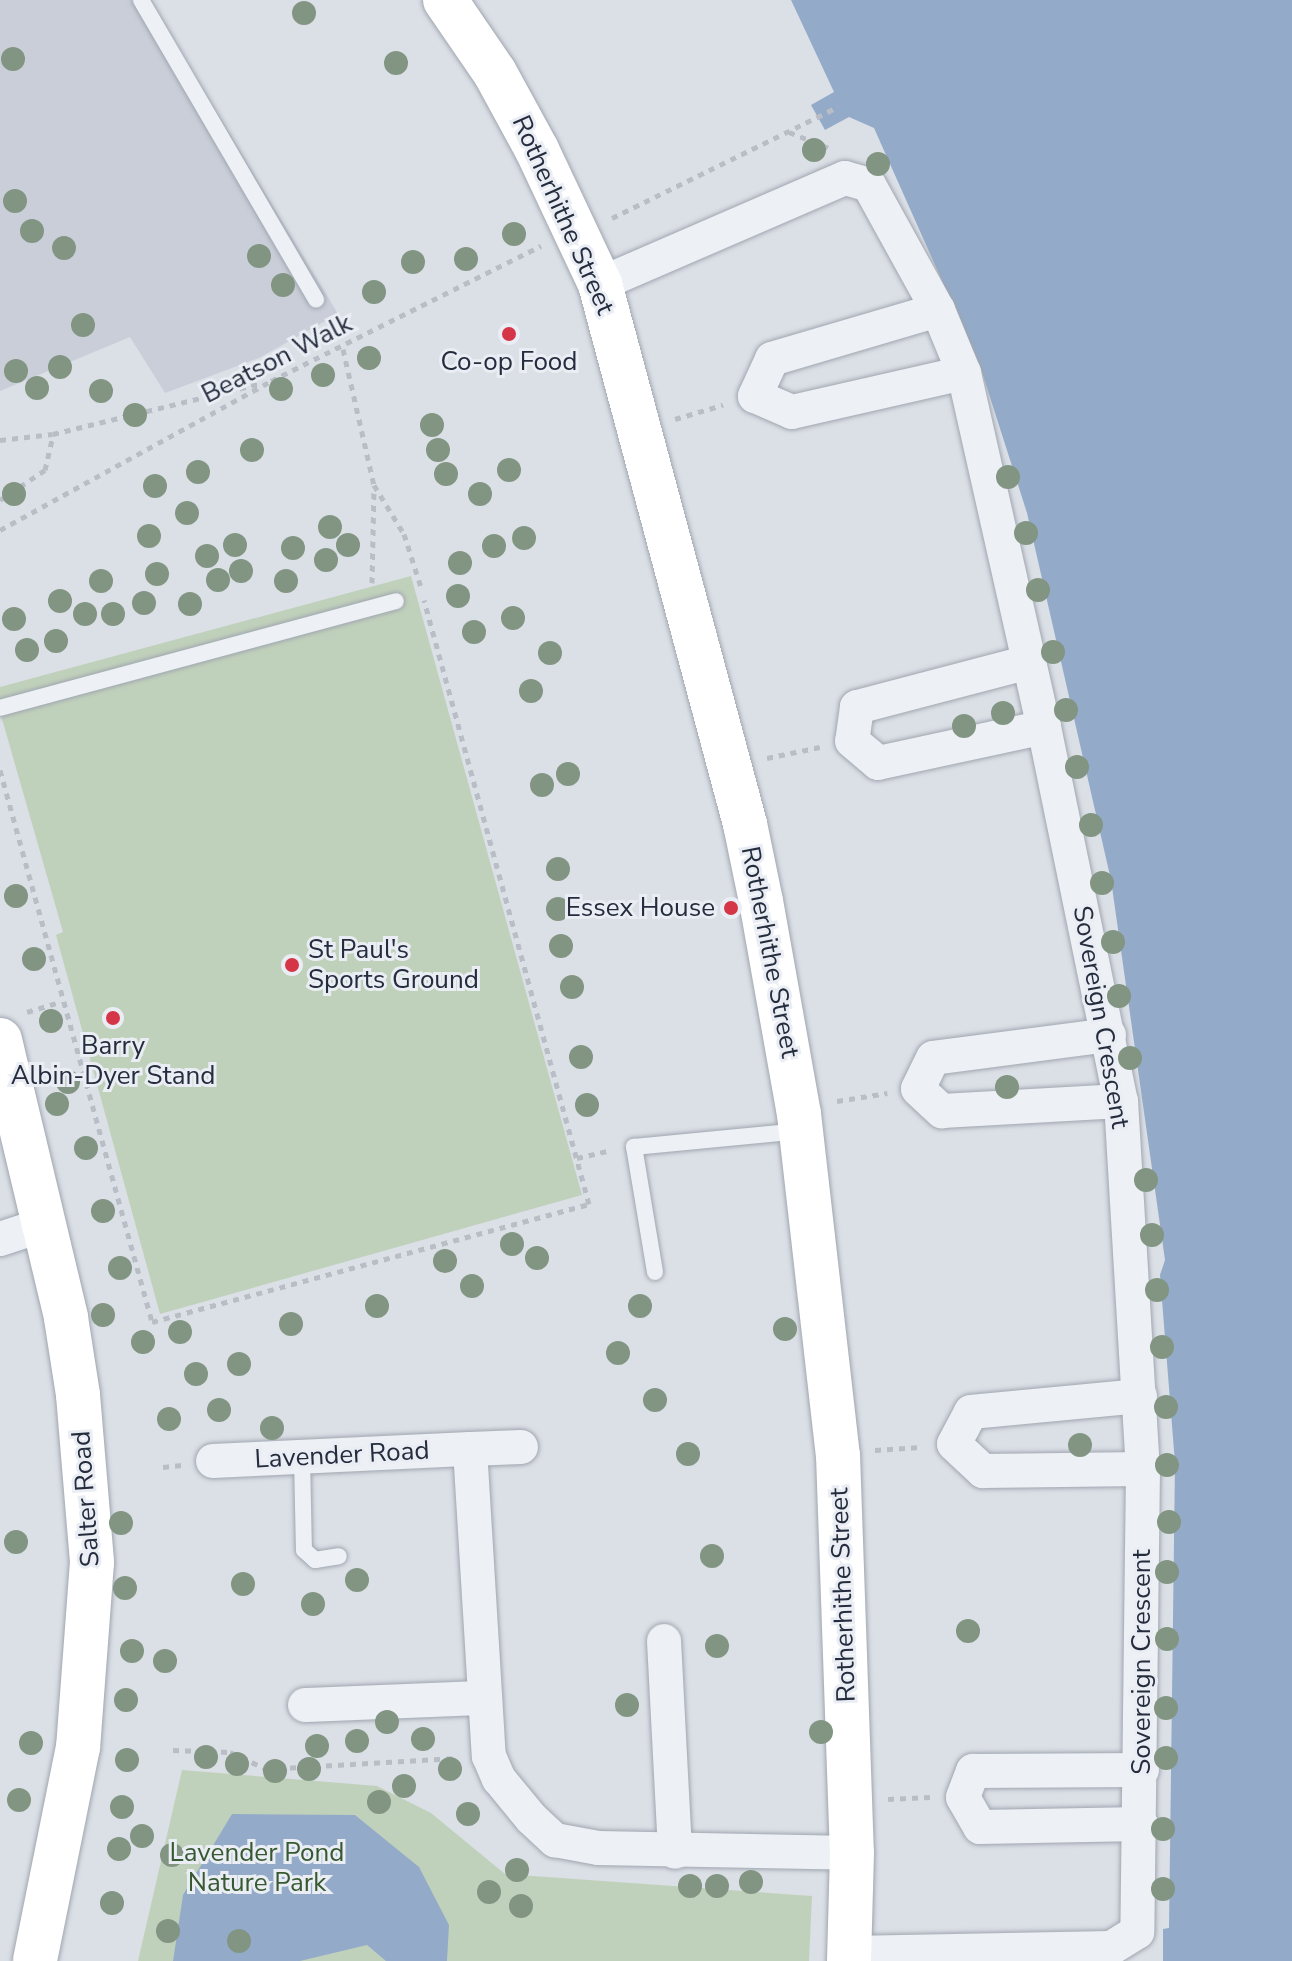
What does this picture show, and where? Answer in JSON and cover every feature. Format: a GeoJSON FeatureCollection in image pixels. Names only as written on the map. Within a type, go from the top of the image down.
{"type":"FeatureCollection","features":[{"type":"Feature","properties":{"kind":"street","name":"Rotherhithe Street"},"geometry":{"type":"LineString","coordinates":[[445,0],[495,73],[587,226],[745,824],[787,1030],[838,1455],[852,1853],[849,1957]]}},
{"type":"Feature","properties":{"kind":"street","name":"Sovereign Crescent"},"geometry":{"type":"LineString","coordinates":[[600,284],[845,178],[869,185],[938,310],[964,373],[1044,727],[1121,1101],[1143,1469],[1142,1770],[1137,1932],[1111,1948],[849,1957]]}},
{"type":"Feature","properties":{"kind":"street"},"geometry":{"type":"LineString","coordinates":[[938,310],[772,359],[755,396],[792,412],[964,373]]}},
{"type":"Feature","properties":{"kind":"street"},"geometry":{"type":"LineString","coordinates":[[1029,662],[857,707],[852,741],[878,763],[1044,727]]}},
{"type":"Feature","properties":{"kind":"street","name":"Salter Road"},"geometry":{"type":"LineString","coordinates":[[8,1028],[78,1395],[92,1562],[78,1747],[35,1961]]}},
{"type":"Feature","properties":{"kind":"street"},"geometry":{"type":"LineString","coordinates":[[1109,1035],[933,1058],[918,1089],[942,1111],[1121,1101]]}},
{"type":"Feature","properties":{"kind":"street"},"geometry":{"type":"LineString","coordinates":[[0,1239],[46,1224]]}},
{"type":"Feature","properties":{"kind":"street"},"geometry":{"type":"LineString","coordinates":[[1140,1396],[971,1412],[954,1444],[983,1471],[1143,1469]]}},
{"type":"Feature","properties":{"kind":"street","name":"Lavender Road"},"geometry":{"type":"LineString","coordinates":[[213,1461],[521,1447]]}},
{"type":"Feature","properties":{"kind":"street"},"geometry":{"type":"LineString","coordinates":[[470,1449],[482,1698],[489,1756],[499,1779],[555,1840],[598,1848],[675,1852],[852,1853]]}},
{"type":"Feature","properties":{"kind":"street"},"geometry":{"type":"LineString","coordinates":[[664,1641],[675,1852]]}},
{"type":"Feature","properties":{"kind":"street"},"geometry":{"type":"LineString","coordinates":[[305,1705],[482,1698]]}},
{"type":"Feature","properties":{"kind":"street"},"geometry":{"type":"LineString","coordinates":[[1141,1824],[980,1827],[963,1797],[973,1771],[1142,1770]]}},
{"type":"Feature","properties":{"kind":"lane"},"geometry":{"type":"LineString","coordinates":[[141,0],[316,300]]}},
{"type":"Feature","properties":{"kind":"lane"},"geometry":{"type":"LineString","coordinates":[[0,708],[396,601]]}},
{"type":"Feature","properties":{"kind":"lane"},"geometry":{"type":"LineString","coordinates":[[655,1272],[634,1147],[801,1131]]}},
{"type":"Feature","properties":{"kind":"lane"},"geometry":{"type":"LineString","coordinates":[[302,1457],[304,1550],[315,1560],[339,1556]]}},
{"type":"Feature","properties":{"kind":"path","name":"Beatson Walk"},"geometry":{"type":"LineString","coordinates":[[0,530],[271,381],[343,349],[587,226],[838,107]]}},
{"type":"Feature","properties":{"kind":"path"},"geometry":{"type":"LineString","coordinates":[[343,349],[374,485],[372,586]]}},
{"type":"Feature","properties":{"kind":"path"},"geometry":{"type":"LineString","coordinates":[[0,440],[53,434],[271,381]]}},
{"type":"Feature","properties":{"kind":"path"},"geometry":{"type":"LineString","coordinates":[[675,419],[699,412]]}},
{"type":"Feature","properties":{"kind":"path"},"geometry":{"type":"LineString","coordinates":[[0,500],[45,470],[53,434]]}},
{"type":"Feature","properties":{"kind":"path"},"geometry":{"type":"LineString","coordinates":[[0,770],[60,1002],[152,1322],[589,1204],[418,575],[404,534],[374,485]]}},
{"type":"Feature","properties":{"kind":"path"},"geometry":{"type":"LineString","coordinates":[[765,758],[785,753]]}},
{"type":"Feature","properties":{"kind":"path"},"geometry":{"type":"LineString","coordinates":[[8,1028],[60,1002]]}},
{"type":"Feature","properties":{"kind":"path"},"geometry":{"type":"LineString","coordinates":[[577,1158],[596,1152]]}},
{"type":"Feature","properties":{"kind":"path"},"geometry":{"type":"LineString","coordinates":[[880,1449],[903,1448]]}},
{"type":"Feature","properties":{"kind":"path"},"geometry":{"type":"LineString","coordinates":[[173,1750],[230,1752],[266,1769],[489,1756]]}},
{"type":"Feature","properties":{"kind":"path"},"geometry":{"type":"LineString","coordinates":[[888,1799],[914,1797]]}},
{"type":"Feature","properties":{"kind":"shaded area"},"geometry":{"type":"Polygon","coordinates":[[[0,0],[149,0],[338,314],[259,358],[165,393],[130,337],[0,391],[0,0]]]}},
{"type":"Feature","properties":{"kind":"green space","name":"St Paul's Sports Ground"},"geometry":{"type":"Polygon","coordinates":[[[411,576],[582,1195],[160,1314],[56,935],[63,932],[0,712],[0,687],[411,576]]]}},
{"type":"Feature","properties":{"kind":"green space","name":"Lavender Pond Nature Park"},"geometry":{"type":"Polygon","coordinates":[[[182,1770],[377,1786],[431,1813],[505,1874],[812,1896],[809,1961],[138,1961],[182,1770]]]}},
{"type":"Feature","properties":{"kind":"water"},"geometry":{"type":"Polygon","coordinates":[[[791,0],[1292,0],[1292,1961],[1163,1961],[1163,1929],[1169,1928],[1175,1463],[1160,1275],[1165,1260],[1111,880],[1027,513],[980,366],[874,128],[849,117],[825,130],[811,105],[834,92],[791,0]]]}},
{"type":"Feature","properties":{"kind":"water"},"geometry":{"type":"Polygon","coordinates":[[[232,1814],[355,1815],[419,1867],[449,1925],[447,1961],[386,1961],[367,1945],[300,1961],[173,1961],[183,1895],[232,1814]]]}},
{"type":"Feature","properties":{"kind":"place","name":"Co-op Food"},"geometry":{"type":"Point","coordinates":[509,334]}},
{"type":"Feature","properties":{"kind":"place","name":"Essex House"},"geometry":{"type":"Point","coordinates":[731,908]}},
{"type":"Feature","properties":{"kind":"place","name":"St Paul's Sports Ground"},"geometry":{"type":"Point","coordinates":[292,965]}},
{"type":"Feature","properties":{"kind":"place","name":"Barry Albin-Dyer Stand"},"geometry":{"type":"Point","coordinates":[113,1018]}}]}
